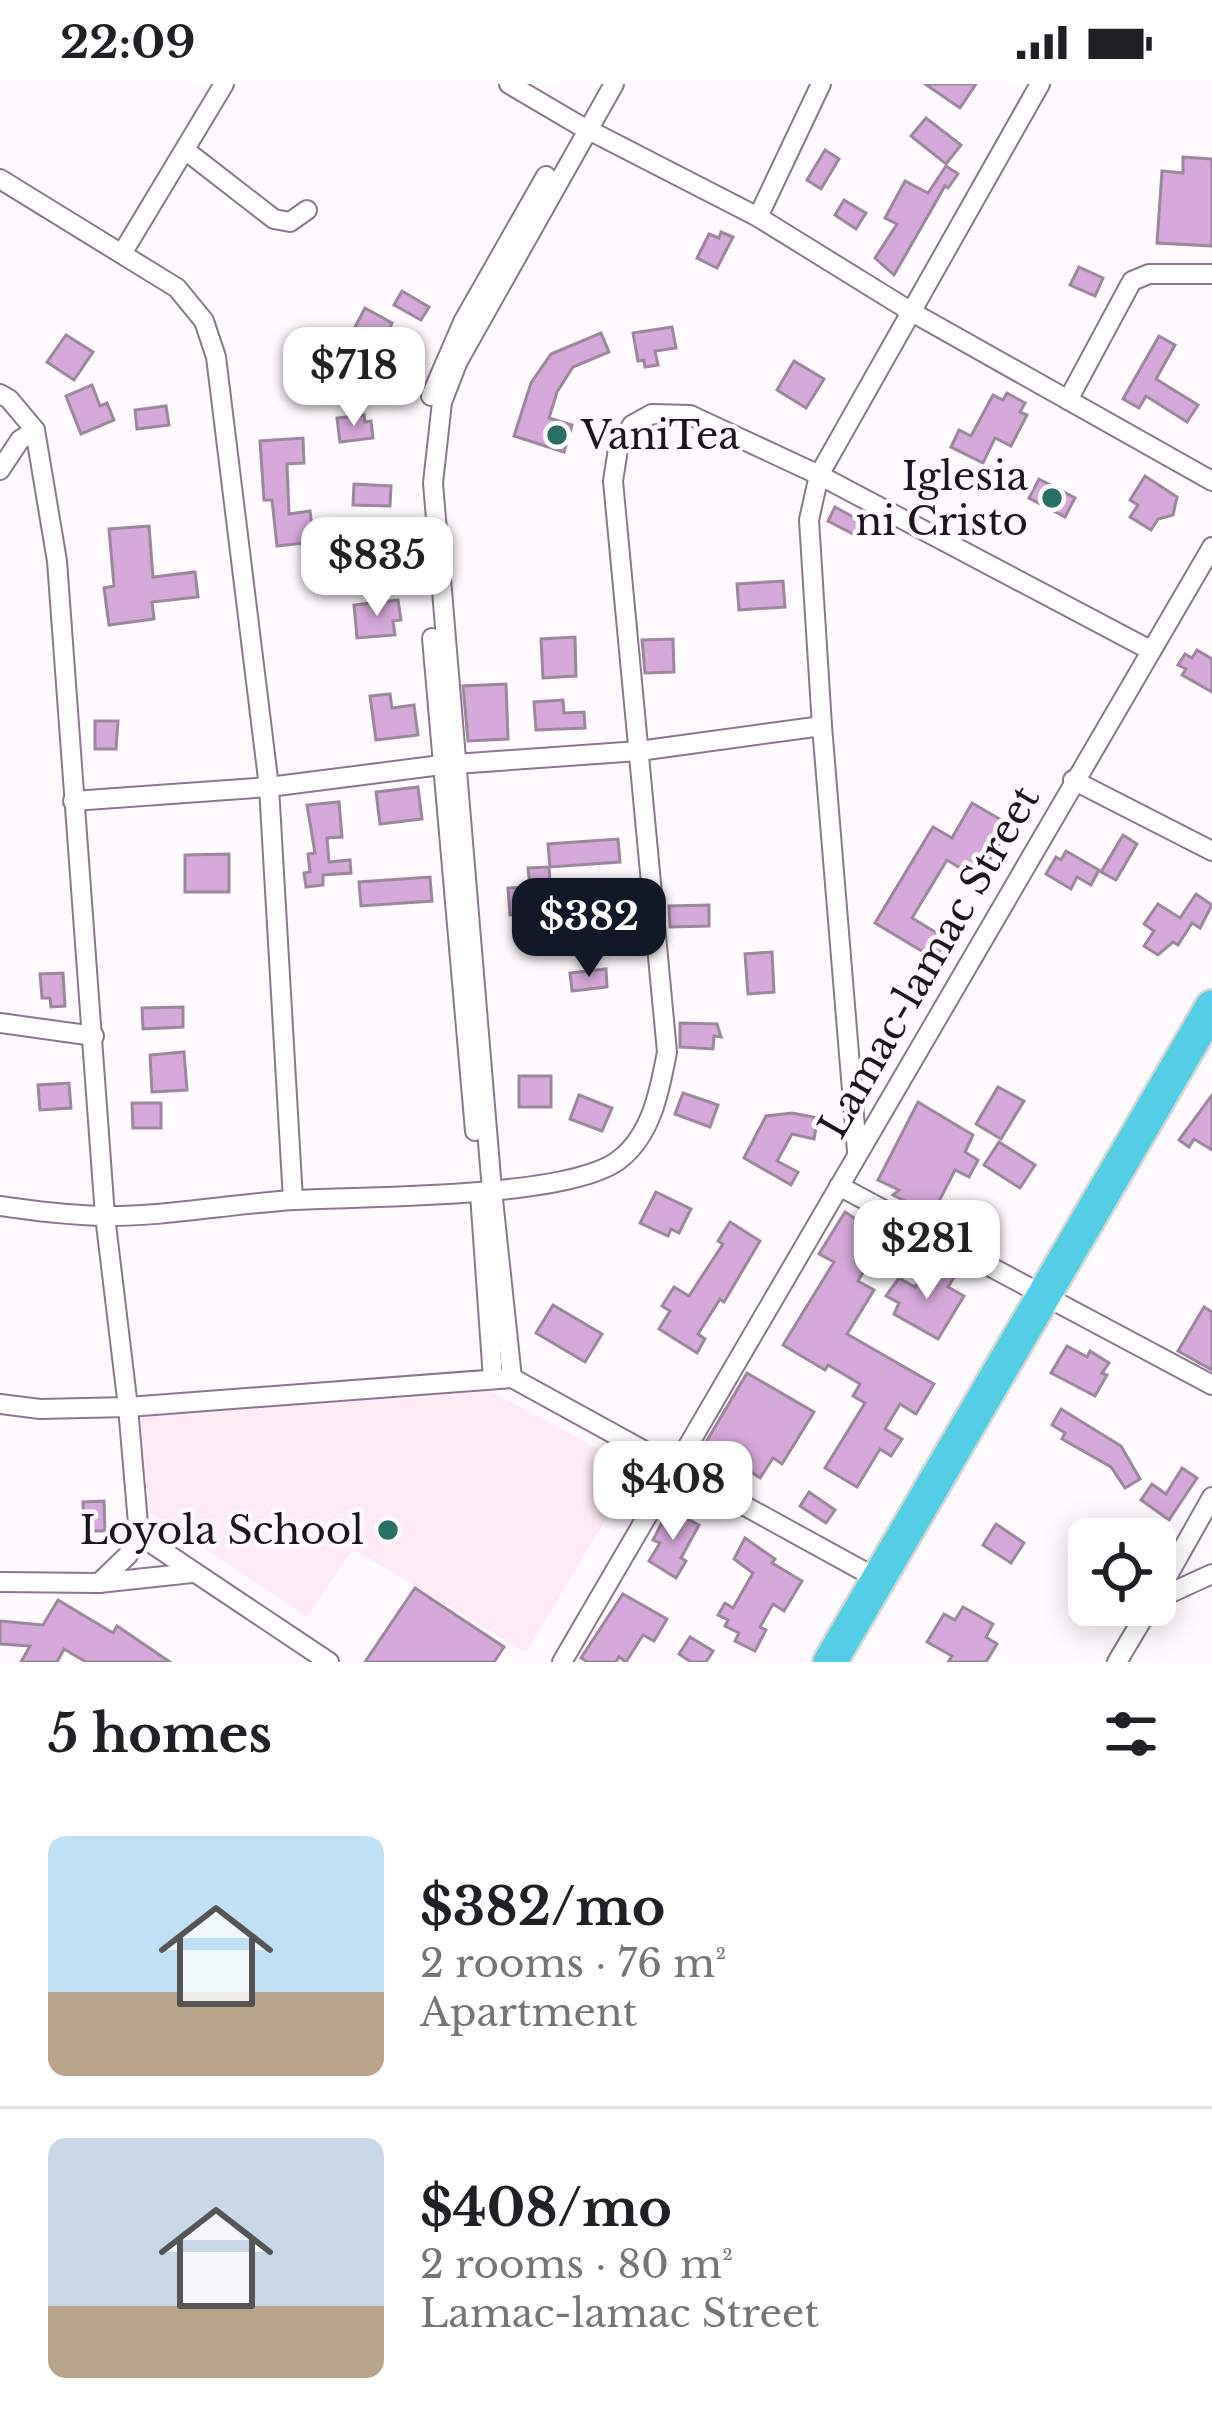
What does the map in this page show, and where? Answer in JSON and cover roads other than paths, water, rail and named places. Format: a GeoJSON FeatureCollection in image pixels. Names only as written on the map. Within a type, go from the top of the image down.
{"type":"FeatureCollection","features":[{"type":"Feature","properties":{"kind":"highway"},"geometry":{"type":"LineString","coordinates":[[830,1662],[1212,1007]]}},
{"type":"Feature","properties":{"kind":"street"},"geometry":{"type":"LineString","coordinates":[[123,252],[224,84]]}},
{"type":"Feature","properties":{"kind":"street"},"geometry":{"type":"LineString","coordinates":[[509,84],[758,217],[910,311],[1212,481]]}},
{"type":"Feature","properties":{"kind":"street"},"geometry":{"type":"LineString","coordinates":[[503,1379],[430,532],[421,484],[430,400],[582,127],[600,84]]}},
{"type":"Feature","properties":{"kind":"street"},"geometry":{"type":"LineString","coordinates":[[582,127],[614,84]]}},
{"type":"Feature","properties":{"kind":"street"},"geometry":{"type":"LineString","coordinates":[[758,217],[821,84]]}},
{"type":"Feature","properties":{"kind":"street"},"geometry":{"type":"LineString","coordinates":[[857,1151],[809,520],[819,476],[1040,84]]}},
{"type":"Feature","properties":{"kind":"street"},"geometry":{"type":"LineString","coordinates":[[185,151],[274,219],[290,222],[307,210]]}},
{"type":"Feature","properties":{"kind":"street"},"geometry":{"type":"LineString","coordinates":[[0,179],[177,288],[204,321],[216,357],[269,787],[293,1200]]}},
{"type":"Feature","properties":{"kind":"street"},"geometry":{"type":"LineString","coordinates":[[1068,400],[1132,281],[1150,274],[1212,274]]}},
{"type":"Feature","properties":{"kind":"street"},"geometry":{"type":"LineString","coordinates":[[0,394],[35,430],[57,561],[105,1216],[139,1534],[128,1556],[99,1583]]}},
{"type":"Feature","properties":{"kind":"street"},"geometry":{"type":"LineString","coordinates":[[0,1206],[105,1216],[293,1200],[486,1191],[589,1176],[620,1159],[643,1132],[659,1092],[667,1052],[613,481],[618,449],[632,425],[652,414],[690,415],[819,476],[1150,650]]}},
{"type":"Feature","properties":{"kind":"street"},"geometry":{"type":"LineString","coordinates":[[0,470],[20,440],[35,430]]}},
{"type":"Feature","properties":{"kind":"street","name":"Lamac-lamac Street"},"geometry":{"type":"LineString","coordinates":[[562,1662],[1212,547]]}},
{"type":"Feature","properties":{"kind":"street"},"geometry":{"type":"LineString","coordinates":[[73,801],[639,751],[822,726]]}},
{"type":"Feature","properties":{"kind":"street"},"geometry":{"type":"LineString","coordinates":[[1073,780],[1212,851]]}},
{"type":"Feature","properties":{"kind":"street"},"geometry":{"type":"LineString","coordinates":[[0,1023],[94,1036]]}},
{"type":"Feature","properties":{"kind":"street"},"geometry":{"type":"LineString","coordinates":[[839,1186],[1212,1385]]}},
{"type":"Feature","properties":{"kind":"street"},"geometry":{"type":"LineString","coordinates":[[0,1404],[40,1409],[128,1407],[503,1379],[876,1578]]}},
{"type":"Feature","properties":{"kind":"street"},"geometry":{"type":"LineString","coordinates":[[1176,1562],[1212,1497]]}},
{"type":"Feature","properties":{"kind":"street"},"geometry":{"type":"LineString","coordinates":[[139,1534],[329,1662]]}},
{"type":"Feature","properties":{"kind":"street"},"geometry":{"type":"LineString","coordinates":[[0,1582],[99,1583],[192,1573]]}},
{"type":"Feature","properties":{"kind":"street"},"geometry":{"type":"LineString","coordinates":[[1176,1591],[1212,1574]]}},
{"type":"Feature","properties":{"kind":"street"},"geometry":{"type":"LineString","coordinates":[[1118,1662],[1139,1626]]}},
{"type":"Feature","properties":{"kind":"place","name":"VaniTea"},"geometry":{"type":"Point","coordinates":[557,435]}},
{"type":"Feature","properties":{"kind":"place","name":"Iglesia ni Cristo"},"geometry":{"type":"Point","coordinates":[1052,498]}},
{"type":"Feature","properties":{"kind":"place","name":"Loyola School"},"geometry":{"type":"Point","coordinates":[388,1530]}}]}
